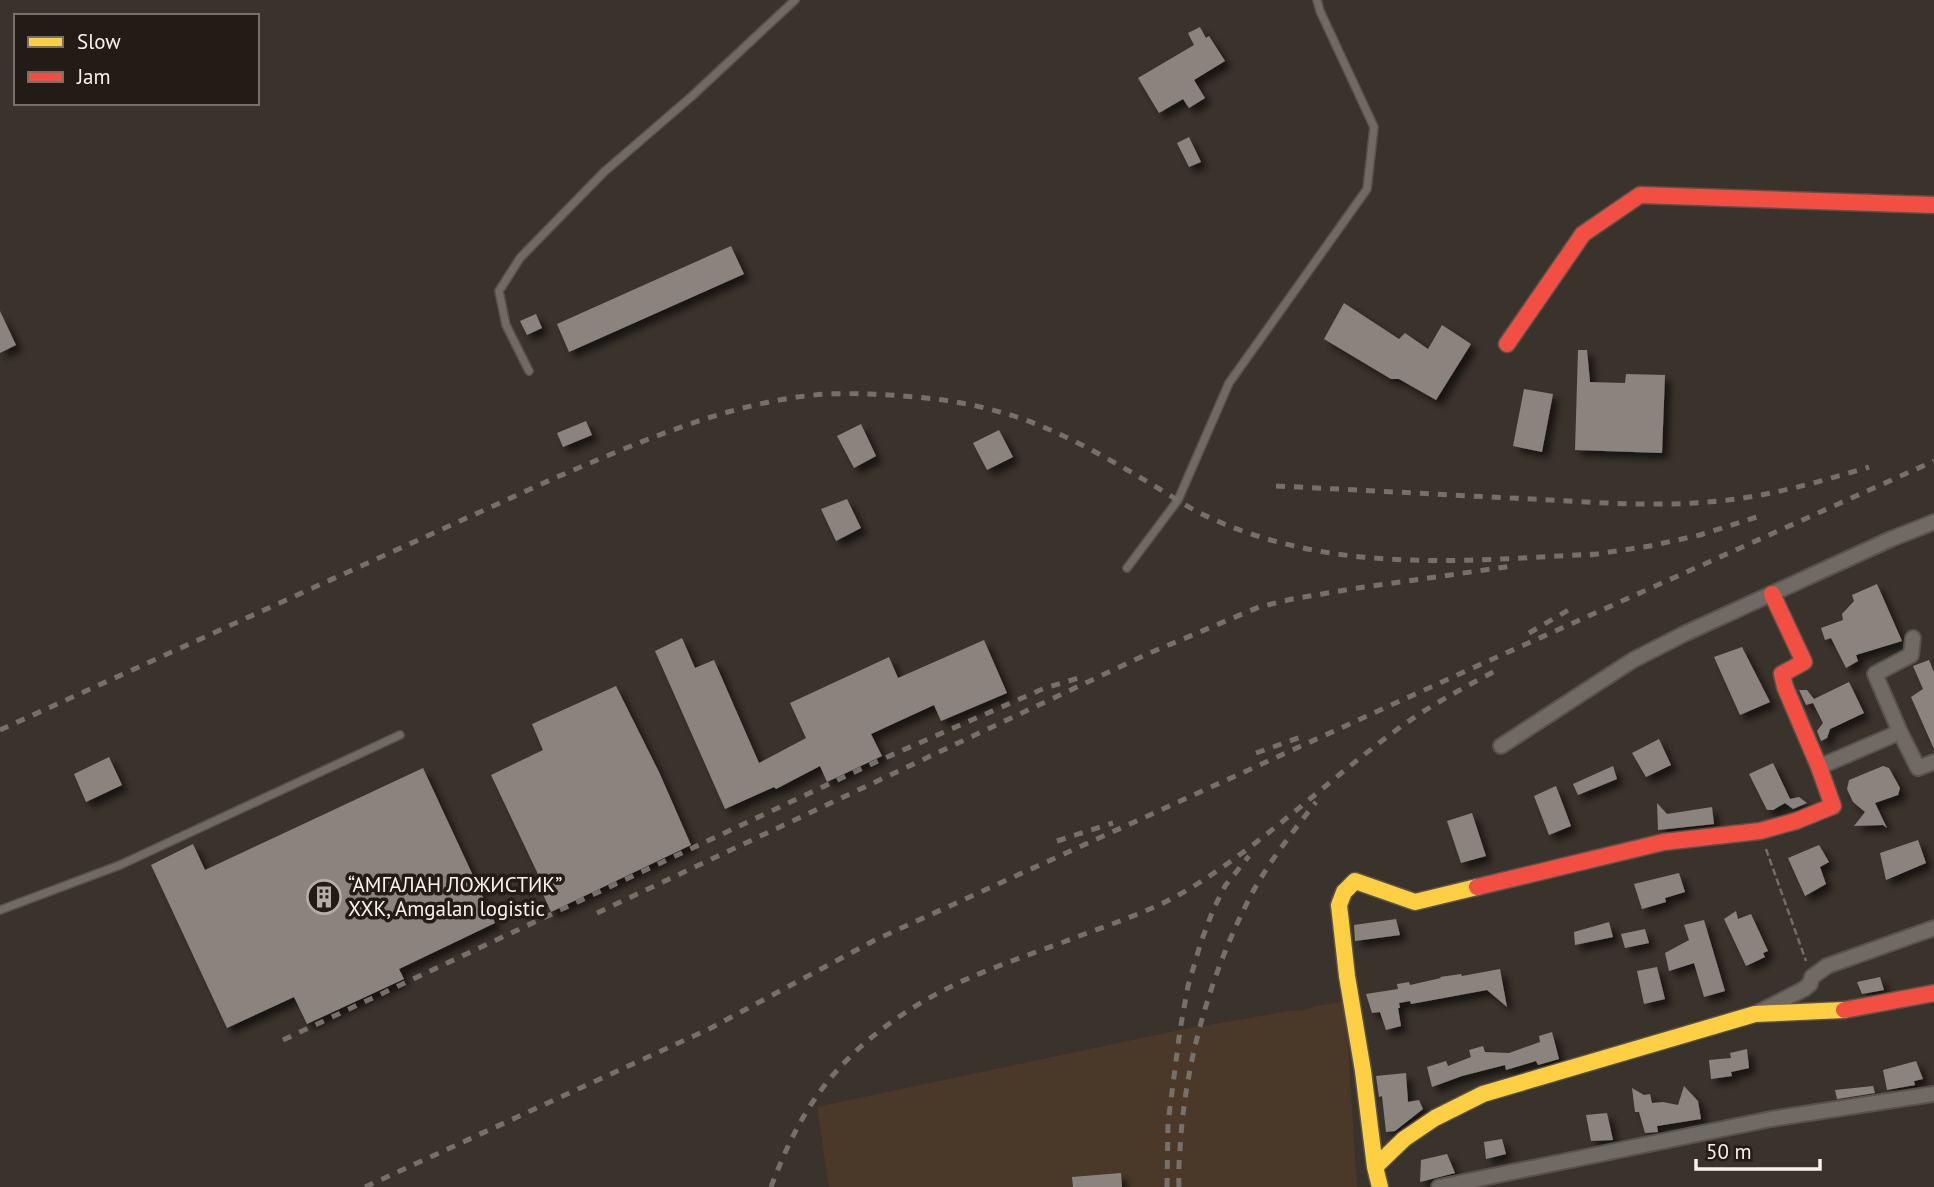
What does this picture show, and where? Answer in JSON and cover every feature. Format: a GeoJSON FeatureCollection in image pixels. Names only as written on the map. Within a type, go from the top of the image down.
{"type":"FeatureCollection","features":[{"type":"Feature","properties":{"kind":"street"},"geometry":{"type":"LineString","coordinates":[[1507,344],[1583,234],[1640,195],[1934,205]]}},
{"type":"Feature","properties":{"kind":"street"},"geometry":{"type":"LineString","coordinates":[[1502,746],[1633,660],[1891,539],[1934,522]]}},
{"type":"Feature","properties":{"kind":"street"},"geometry":{"type":"LineString","coordinates":[[1380,1187],[1347,976],[1339,905],[1344,892],[1355,881],[1415,902],[1664,842],[1760,831],[1796,821],[1833,806],[1785,687],[1782,674],[1804,662],[1772,594]]}},
{"type":"Feature","properties":{"kind":"street"},"geometry":{"type":"LineString","coordinates":[[1913,638],[1911,654],[1875,674],[1918,768],[1934,762]]}},
{"type":"Feature","properties":{"kind":"street"},"geometry":{"type":"LineString","coordinates":[[1819,767],[1900,732]]}},
{"type":"Feature","properties":{"kind":"street"},"geometry":{"type":"LineString","coordinates":[[1375,1167],[1404,1139],[1424,1125],[1483,1094],[1755,1014],[1804,989],[1810,984],[1812,977],[1826,966],[1934,928]]}},
{"type":"Feature","properties":{"kind":"street"},"geometry":{"type":"LineString","coordinates":[[1755,1014],[1839,1011],[1934,993]]}},
{"type":"Feature","properties":{"kind":"street"},"geometry":{"type":"LineString","coordinates":[[1439,1187],[1771,1119],[1934,1094]]}},
{"type":"Feature","properties":{"kind":"lane"},"geometry":{"type":"LineString","coordinates":[[529,371],[506,325],[499,291],[520,258],[604,172],[691,97],[795,0]]}},
{"type":"Feature","properties":{"kind":"lane"},"geometry":{"type":"LineString","coordinates":[[1127,568],[1178,500],[1230,383],[1367,190],[1374,127],[1317,0]]}},
{"type":"Feature","properties":{"kind":"lane"},"geometry":{"type":"LineString","coordinates":[[0,910],[120,865],[400,736]]}},
{"type":"Feature","properties":{"kind":"path"},"geometry":{"type":"LineString","coordinates":[[1760,831],[1812,977]]}},
{"type":"Feature","properties":{"kind":"shaded area"},"geometry":{"type":"Polygon","coordinates":[[[1345,1001],[1357,1187],[829,1187],[817,1107],[1180,1030],[1308,1010],[1345,1001]]]}},
{"type":"Feature","properties":{"kind":"building"},"geometry":{"type":"Polygon","coordinates":[[[1200,27],[1225,61],[1194,80],[1205,98],[1189,108],[1183,99],[1159,113],[1138,78],[1194,45],[1188,33],[1200,27]]]}},
{"type":"Feature","properties":{"kind":"building"},"geometry":{"type":"Polygon","coordinates":[[[1189,137],[1201,162],[1189,167],[1177,143],[1189,137]]]}},
{"type":"Feature","properties":{"kind":"building"},"geometry":{"type":"Polygon","coordinates":[[[731,246],[744,274],[569,352],[557,324],[731,246]]]}},
{"type":"Feature","properties":{"kind":"building"},"geometry":{"type":"Polygon","coordinates":[[[1344,303],[1399,339],[1405,333],[1428,349],[1442,325],[1471,344],[1436,400],[1399,379],[1391,379],[1324,339],[1344,303]]]}},
{"type":"Feature","properties":{"kind":"building"},"geometry":{"type":"Polygon","coordinates":[[[0,311],[16,345],[0,353],[0,311]]]}},
{"type":"Feature","properties":{"kind":"building"},"geometry":{"type":"Polygon","coordinates":[[[536,314],[542,328],[527,335],[520,321],[536,314]]]}},
{"type":"Feature","properties":{"kind":"building"},"geometry":{"type":"Polygon","coordinates":[[[1578,350],[1587,350],[1590,382],[1625,383],[1626,374],[1665,375],[1662,453],[1575,450],[1578,350]]]}},
{"type":"Feature","properties":{"kind":"building"},"geometry":{"type":"Polygon","coordinates":[[[1524,389],[1553,394],[1542,452],[1513,446],[1524,389]]]}},
{"type":"Feature","properties":{"kind":"building"},"geometry":{"type":"Polygon","coordinates":[[[586,421],[592,435],[563,447],[557,433],[586,421]]]}},
{"type":"Feature","properties":{"kind":"building"},"geometry":{"type":"Polygon","coordinates":[[[861,424],[876,456],[854,468],[837,436],[861,424]]]}},
{"type":"Feature","properties":{"kind":"building"},"geometry":{"type":"Polygon","coordinates":[[[999,430],[1013,457],[987,470],[973,443],[999,430]]]}},
{"type":"Feature","properties":{"kind":"building"},"geometry":{"type":"Polygon","coordinates":[[[847,499],[861,528],[836,541],[821,509],[847,499]]]}},
{"type":"Feature","properties":{"kind":"building"},"geometry":{"type":"Polygon","coordinates":[[[1877,584],[1902,641],[1856,655],[1858,661],[1846,668],[1831,638],[1825,640],[1821,628],[1843,620],[1842,614],[1854,601],[1852,595],[1877,584]]]}},
{"type":"Feature","properties":{"kind":"building"},"geometry":{"type":"Polygon","coordinates":[[[682,638],[695,668],[714,660],[759,763],[806,738],[790,703],[889,657],[898,678],[984,640],[1007,693],[941,721],[934,705],[871,734],[882,756],[827,782],[820,766],[776,789],[774,787],[725,809],[655,651],[682,638]]]}},
{"type":"Feature","properties":{"kind":"building"},"geometry":{"type":"Polygon","coordinates":[[[1742,647],[1770,702],[1740,715],[1714,657],[1742,647]]]}},
{"type":"Feature","properties":{"kind":"building"},"geometry":{"type":"Polygon","coordinates":[[[1929,660],[1934,672],[1934,749],[1911,697],[1923,689],[1913,666],[1929,660]]]}},
{"type":"Feature","properties":{"kind":"building"},"geometry":{"type":"Polygon","coordinates":[[[1849,682],[1864,713],[1830,729],[1827,738],[1821,741],[1817,731],[1823,723],[1813,703],[1806,705],[1799,690],[1807,690],[1814,699],[1849,682]]]}},
{"type":"Feature","properties":{"kind":"building"},"geometry":{"type":"Polygon","coordinates":[[[616,686],[659,772],[691,845],[551,912],[542,892],[546,891],[491,775],[543,750],[532,724],[616,686]]]}},
{"type":"Feature","properties":{"kind":"building"},"geometry":{"type":"Polygon","coordinates":[[[1659,739],[1671,765],[1646,777],[1632,753],[1659,739]]]}},
{"type":"Feature","properties":{"kind":"building"},"geometry":{"type":"Polygon","coordinates":[[[109,757],[122,785],[86,802],[74,774],[109,757]]]}},
{"type":"Feature","properties":{"kind":"building"},"geometry":{"type":"Polygon","coordinates":[[[1773,763],[1790,799],[1799,797],[1807,803],[1793,809],[1785,803],[1773,810],[1767,810],[1749,774],[1773,763]]]}},
{"type":"Feature","properties":{"kind":"building"},"geometry":{"type":"Polygon","coordinates":[[[1613,766],[1617,779],[1578,795],[1573,784],[1613,766]]]}},
{"type":"Feature","properties":{"kind":"building"},"geometry":{"type":"Polygon","coordinates":[[[1883,766],[1889,768],[1900,788],[1898,795],[1875,803],[1887,828],[1883,825],[1854,826],[1865,812],[1853,802],[1847,789],[1849,780],[1883,766]]]}},
{"type":"Feature","properties":{"kind":"building","name":"“АМГАЛАН ЛОЖИСТИК” ХХК, Amgalan logistic"},"geometry":{"type":"Polygon","coordinates":[[[423,768],[495,923],[399,969],[404,979],[307,1024],[294,997],[227,1028],[151,865],[193,844],[205,870],[423,768]]]}},
{"type":"Feature","properties":{"kind":"building"},"geometry":{"type":"Polygon","coordinates":[[[1556,786],[1571,826],[1549,835],[1534,796],[1556,786]]]}},
{"type":"Feature","properties":{"kind":"building"},"geometry":{"type":"Polygon","coordinates":[[[1657,803],[1667,814],[1712,807],[1714,824],[1658,830],[1657,803]]]}},
{"type":"Feature","properties":{"kind":"building"},"geometry":{"type":"Polygon","coordinates":[[[1472,813],[1486,856],[1461,863],[1447,821],[1472,813]]]}},
{"type":"Feature","properties":{"kind":"building"},"geometry":{"type":"Polygon","coordinates":[[[1918,840],[1926,863],[1886,880],[1880,853],[1918,840]]]}},
{"type":"Feature","properties":{"kind":"building"},"geometry":{"type":"Polygon","coordinates":[[[1819,845],[1829,862],[1820,867],[1826,884],[1805,896],[1788,858],[1819,845]]]}},
{"type":"Feature","properties":{"kind":"building"},"geometry":{"type":"Polygon","coordinates":[[[1679,873],[1685,892],[1665,898],[1666,902],[1642,909],[1634,884],[1679,873]]]}},
{"type":"Feature","properties":{"kind":"building"},"geometry":{"type":"Polygon","coordinates":[[[1736,911],[1738,919],[1751,914],[1768,951],[1763,953],[1765,957],[1746,966],[1724,919],[1736,911]]]}},
{"type":"Feature","properties":{"kind":"building"},"geometry":{"type":"Polygon","coordinates":[[[1396,919],[1400,935],[1355,941],[1354,925],[1396,919]]]}},
{"type":"Feature","properties":{"kind":"building"},"geometry":{"type":"Polygon","coordinates":[[[1704,920],[1725,991],[1704,997],[1694,963],[1669,971],[1665,953],[1689,940],[1684,925],[1704,920]]]}},
{"type":"Feature","properties":{"kind":"building"},"geometry":{"type":"Polygon","coordinates":[[[1609,922],[1613,937],[1575,945],[1574,932],[1609,922]]]}},
{"type":"Feature","properties":{"kind":"building"},"geometry":{"type":"Polygon","coordinates":[[[1645,929],[1649,943],[1625,948],[1621,934],[1645,929]]]}},
{"type":"Feature","properties":{"kind":"building"},"geometry":{"type":"Polygon","coordinates":[[[1657,967],[1665,999],[1644,1004],[1637,971],[1657,967]]]}},
{"type":"Feature","properties":{"kind":"building"},"geometry":{"type":"Polygon","coordinates":[[[1500,969],[1507,1007],[1487,990],[1411,1004],[1410,1001],[1399,1003],[1401,1026],[1386,1030],[1380,1012],[1372,1013],[1366,994],[1398,989],[1397,984],[1409,982],[1410,985],[1440,977],[1500,969]]]}},
{"type":"Feature","properties":{"kind":"building"},"geometry":{"type":"Polygon","coordinates":[[[1880,977],[1884,990],[1862,994],[1857,982],[1880,977]]]}},
{"type":"Feature","properties":{"kind":"building"},"geometry":{"type":"Polygon","coordinates":[[[1552,1032],[1559,1059],[1538,1065],[1536,1061],[1506,1070],[1505,1065],[1432,1087],[1427,1067],[1446,1061],[1448,1066],[1471,1057],[1469,1050],[1483,1046],[1485,1052],[1509,1053],[1540,1042],[1539,1036],[1552,1032]]]}},
{"type":"Feature","properties":{"kind":"building"},"geometry":{"type":"Polygon","coordinates":[[[1747,1049],[1749,1068],[1731,1072],[1732,1076],[1711,1079],[1709,1060],[1731,1058],[1730,1053],[1747,1049]]]}},
{"type":"Feature","properties":{"kind":"building"},"geometry":{"type":"Polygon","coordinates":[[[1916,1061],[1923,1079],[1914,1081],[1915,1085],[1887,1090],[1883,1070],[1916,1061]]]}},
{"type":"Feature","properties":{"kind":"building"},"geometry":{"type":"Polygon","coordinates":[[[1406,1073],[1408,1102],[1419,1100],[1423,1109],[1395,1131],[1386,1132],[1382,1096],[1379,1097],[1376,1076],[1406,1073]]]}},
{"type":"Feature","properties":{"kind":"building"},"geometry":{"type":"Polygon","coordinates":[[[1684,1086],[1698,1101],[1701,1119],[1657,1126],[1658,1132],[1645,1133],[1639,1112],[1635,1112],[1632,1088],[1644,1095],[1650,1094],[1652,1103],[1678,1105],[1684,1086]]]}},
{"type":"Feature","properties":{"kind":"building"},"geometry":{"type":"Polygon","coordinates":[[[1873,1086],[1875,1093],[1837,1099],[1835,1090],[1873,1086]]]}},
{"type":"Feature","properties":{"kind":"building"},"geometry":{"type":"Polygon","coordinates":[[[1607,1113],[1613,1140],[1591,1141],[1586,1115],[1607,1113]]]}},
{"type":"Feature","properties":{"kind":"building"},"geometry":{"type":"Polygon","coordinates":[[[1502,1139],[1506,1154],[1486,1159],[1484,1142],[1502,1139]]]}},
{"type":"Feature","properties":{"kind":"building"},"geometry":{"type":"Polygon","coordinates":[[[1447,1154],[1455,1173],[1420,1182],[1421,1160],[1447,1154]]]}},
{"type":"Feature","properties":{"kind":"building"},"geometry":{"type":"Polygon","coordinates":[[[1121,1173],[1122,1187],[1073,1187],[1072,1177],[1121,1173]]]}},
{"type":"Feature","properties":{"kind":"railway"},"geometry":{"type":"LineString","coordinates":[[0,730],[557,477],[655,436],[758,404],[827,394],[893,395],[952,401],[1005,413],[1080,444],[1220,522],[1272,540],[1321,551],[1400,560],[1479,560],[1597,554]]}},
{"type":"Feature","properties":{"kind":"railway"},"geometry":{"type":"LineString","coordinates":[[365,1187],[711,1028],[875,940],[1934,461]]}},
{"type":"Feature","properties":{"kind":"railway"},"geometry":{"type":"LineString","coordinates":[[1276,486],[1598,503],[1686,503],[1729,500],[1769,493],[1869,467]]}},
{"type":"Feature","properties":{"kind":"railway"},"geometry":{"type":"LineString","coordinates":[[1590,555],[1700,535],[1760,516]]}},
{"type":"Feature","properties":{"kind":"railway"},"geometry":{"type":"LineString","coordinates":[[597,913],[1145,655],[1259,607],[1351,589],[1513,566]]}},
{"type":"Feature","properties":{"kind":"railway"},"geometry":{"type":"LineString","coordinates":[[1529,633],[1572,608]]}},
{"type":"Feature","properties":{"kind":"railway"},"geometry":{"type":"LineString","coordinates":[[771,1187],[792,1138],[819,1093],[851,1056],[888,1024],[930,998],[974,976],[1139,914],[1181,894],[1271,831],[1407,722],[1499,669]]}},
{"type":"Feature","properties":{"kind":"railway"},"geometry":{"type":"LineString","coordinates":[[283,1040],[878,761],[1045,688],[1082,677]]}},
{"type":"Feature","properties":{"kind":"railway"},"geometry":{"type":"LineString","coordinates":[[1256,753],[1304,736]]}},
{"type":"Feature","properties":{"kind":"railway"},"geometry":{"type":"LineString","coordinates":[[1179,1187],[1181,1134],[1189,1073],[1213,984],[1256,886],[1316,802]]}},
{"type":"Feature","properties":{"kind":"railway"},"geometry":{"type":"LineString","coordinates":[[1057,841],[1113,823]]}},
{"type":"Feature","properties":{"kind":"railway"},"geometry":{"type":"LineString","coordinates":[[1167,1187],[1168,1123],[1188,986],[1213,910],[1225,886],[1249,856]]}},
{"type":"Feature","properties":{"kind":"traffic: slow"},"geometry":{"type":"LineString","coordinates":[[1380,1187],[1347,976],[1339,905],[1344,892],[1355,881],[1415,902],[1477,887]]}},
{"type":"Feature","properties":{"kind":"traffic: slow"},"geometry":{"type":"LineString","coordinates":[[1375,1167],[1404,1139],[1435,1118],[1483,1094],[1755,1014],[1844,1010]]}},
{"type":"Feature","properties":{"kind":"traffic: jam"},"geometry":{"type":"LineString","coordinates":[[1507,344],[1583,234],[1640,195],[1934,205]]}},
{"type":"Feature","properties":{"kind":"traffic: jam"},"geometry":{"type":"LineString","coordinates":[[1477,887],[1664,842],[1760,831],[1796,821],[1833,806],[1785,687],[1782,674],[1804,662],[1772,594]]}},
{"type":"Feature","properties":{"kind":"traffic: jam"},"geometry":{"type":"LineString","coordinates":[[1844,1010],[1934,993]]}},
{"type":"Feature","properties":{"kind":"place","name":"“АМГАЛАН ЛОЖИСТИК” ХХК, Amgalan logistic"},"geometry":{"type":"Point","coordinates":[324,897]}}]}
